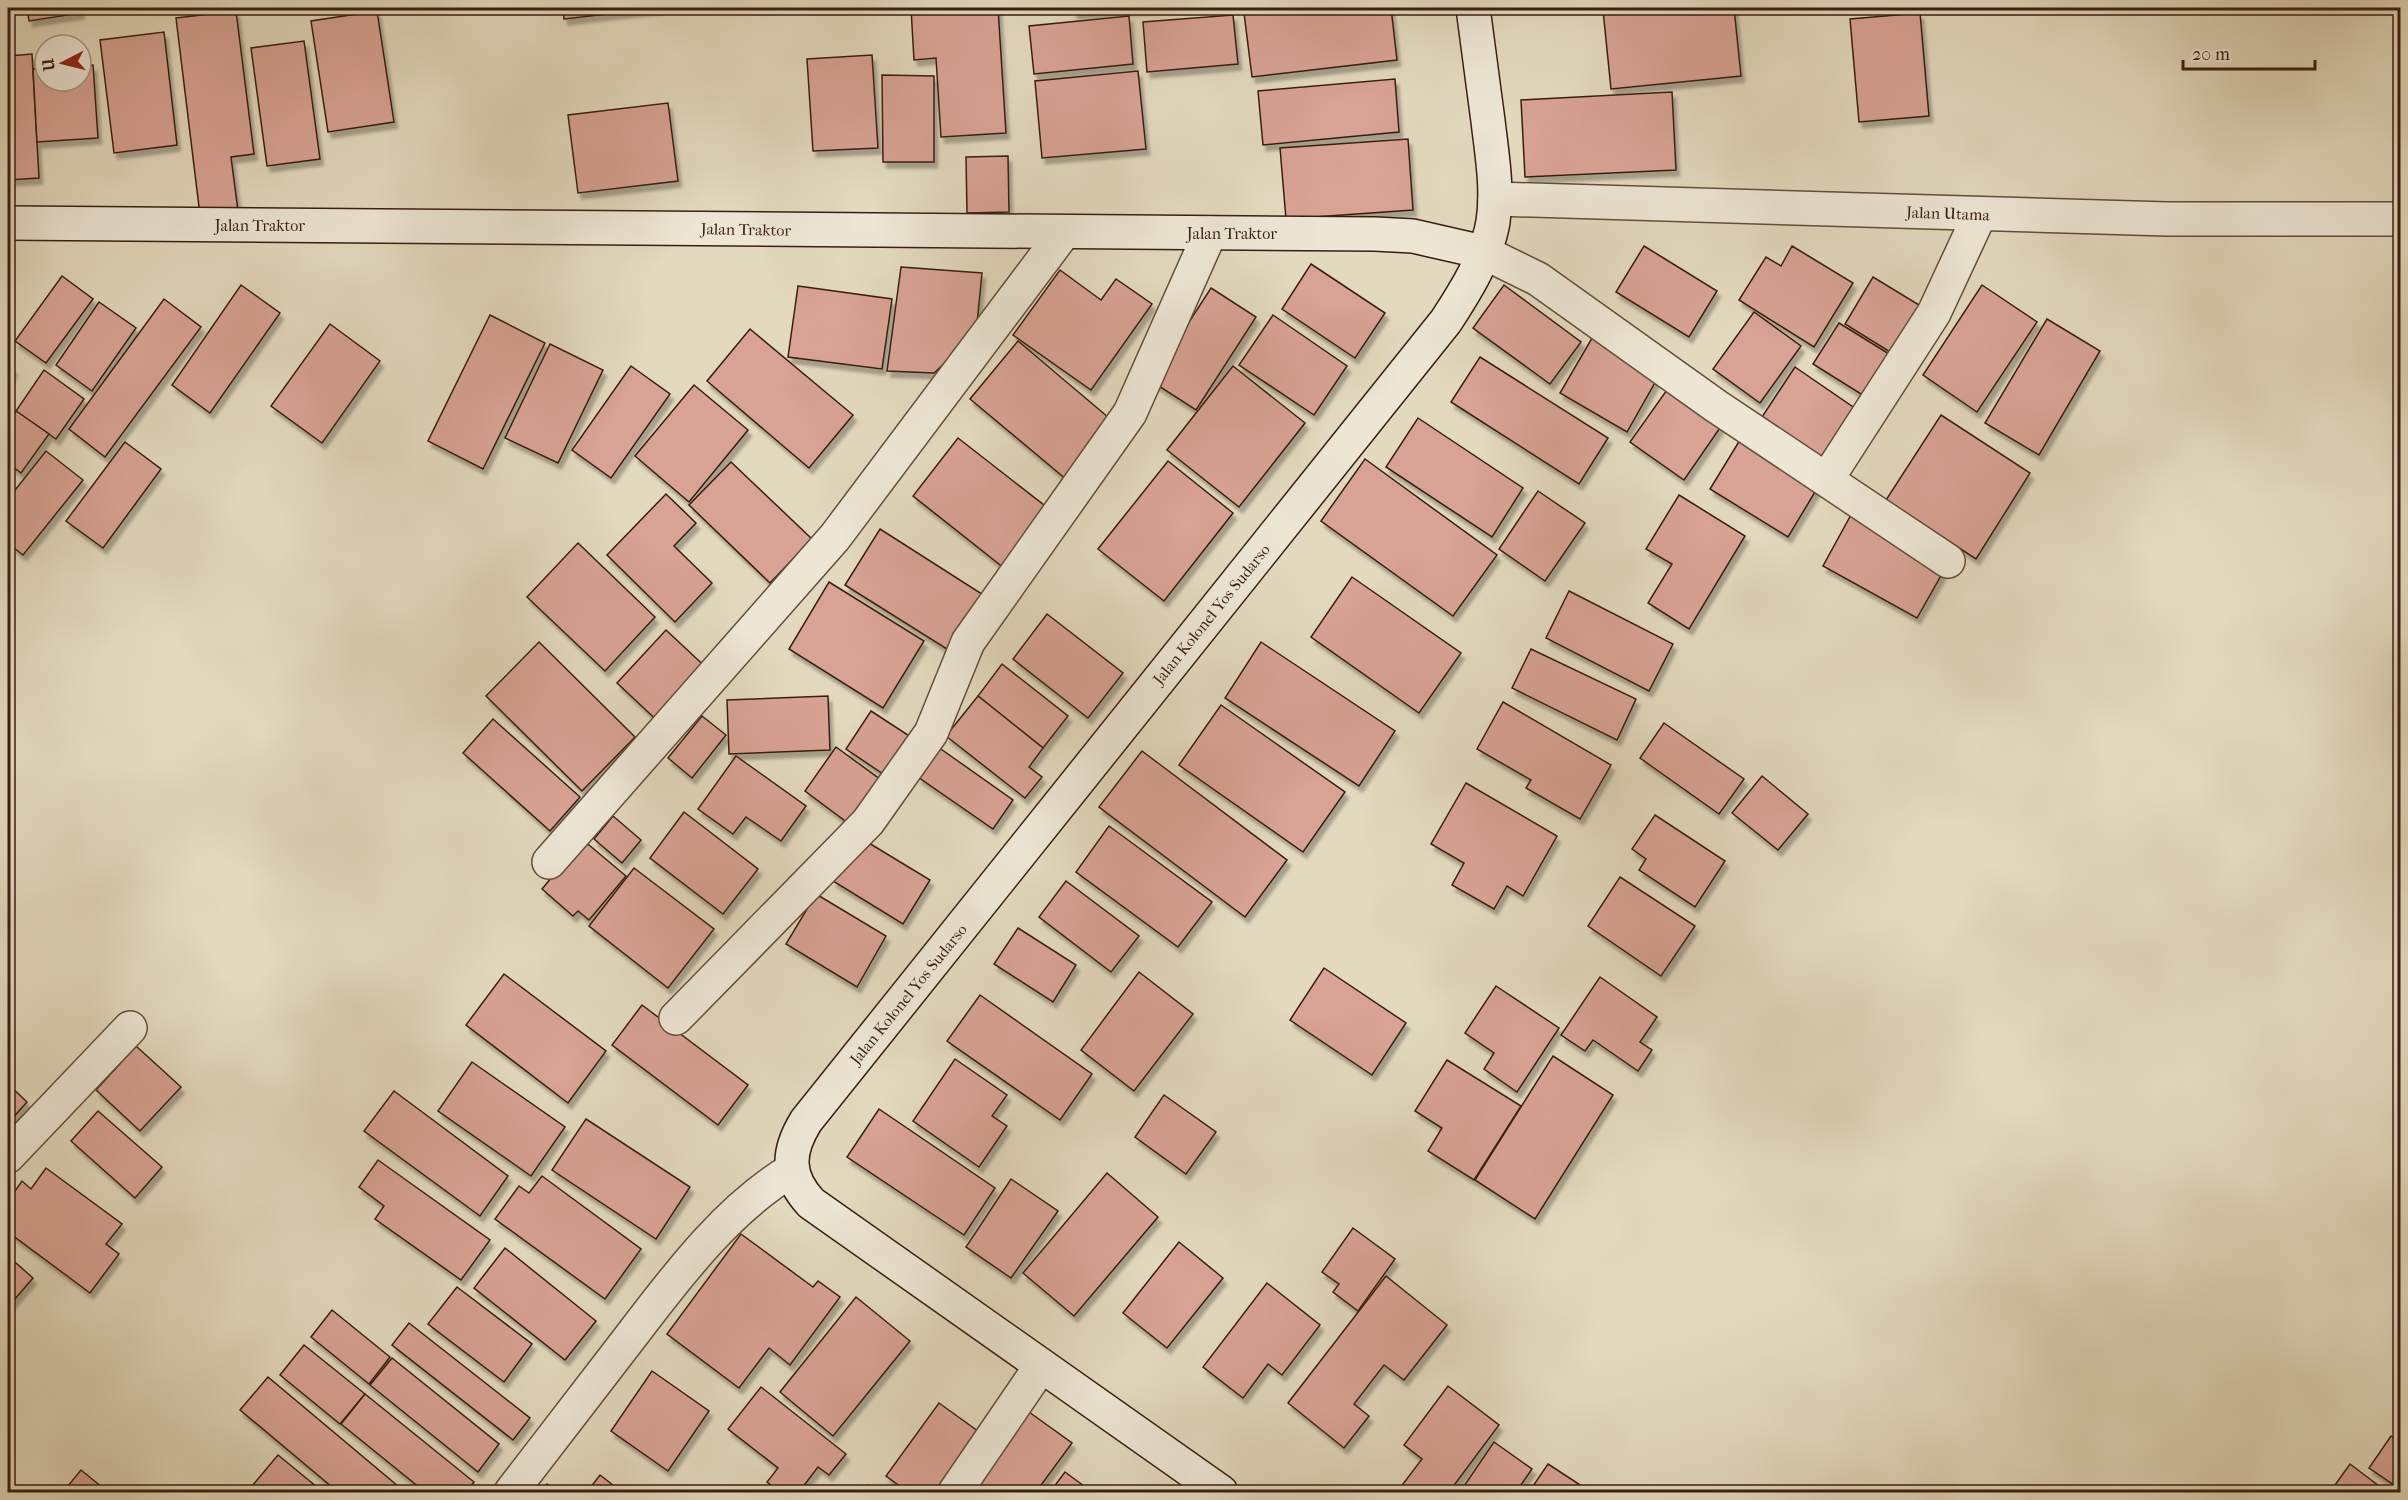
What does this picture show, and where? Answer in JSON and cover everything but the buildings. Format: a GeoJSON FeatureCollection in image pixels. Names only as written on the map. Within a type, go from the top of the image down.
{"type":"FeatureCollection","features":[{"type":"Feature","properties":{"kind":"street","name":"Jalan Kolonel Yos Sudarso"},"geometry":{"type":"LineString","coordinates":[[792,1170],[796,1138],[806,1121],[1446,321],[1462,296],[1483,252],[1492,224],[1495,199],[1494,168],[1473,8]]}},
{"type":"Feature","properties":{"kind":"street","name":"Jalan Utama"},"geometry":{"type":"LineString","coordinates":[[1495,199],[2167,219],[2400,219]]}},
{"type":"Feature","properties":{"kind":"street"},"geometry":{"type":"LineString","coordinates":[[1827,479],[1934,314],[1980,214]]}},
{"type":"Feature","properties":{"kind":"street","name":"Jalan Traktor"},"geometry":{"type":"LineString","coordinates":[[8,223],[1413,236],[1483,252],[1538,279],[1716,406],[1948,561]]}},
{"type":"Feature","properties":{"kind":"street"},"geometry":{"type":"LineString","coordinates":[[549,862],[835,537],[1064,232]]}},
{"type":"Feature","properties":{"kind":"street"},"geometry":{"type":"LineString","coordinates":[[676,1018],[868,822],[931,733],[968,642],[1130,413],[1210,233]]}},
{"type":"Feature","properties":{"kind":"street"},"geometry":{"type":"LineString","coordinates":[[8,1156],[130,1028]]}},
{"type":"Feature","properties":{"kind":"street"},"geometry":{"type":"LineString","coordinates":[[511,1492],[676,1278],[744,1205],[792,1170],[800,1191],[811,1203],[1221,1492]]}},
{"type":"Feature","properties":{"kind":"street"},"geometry":{"type":"LineString","coordinates":[[956,1492],[1041,1366]]}}]}
